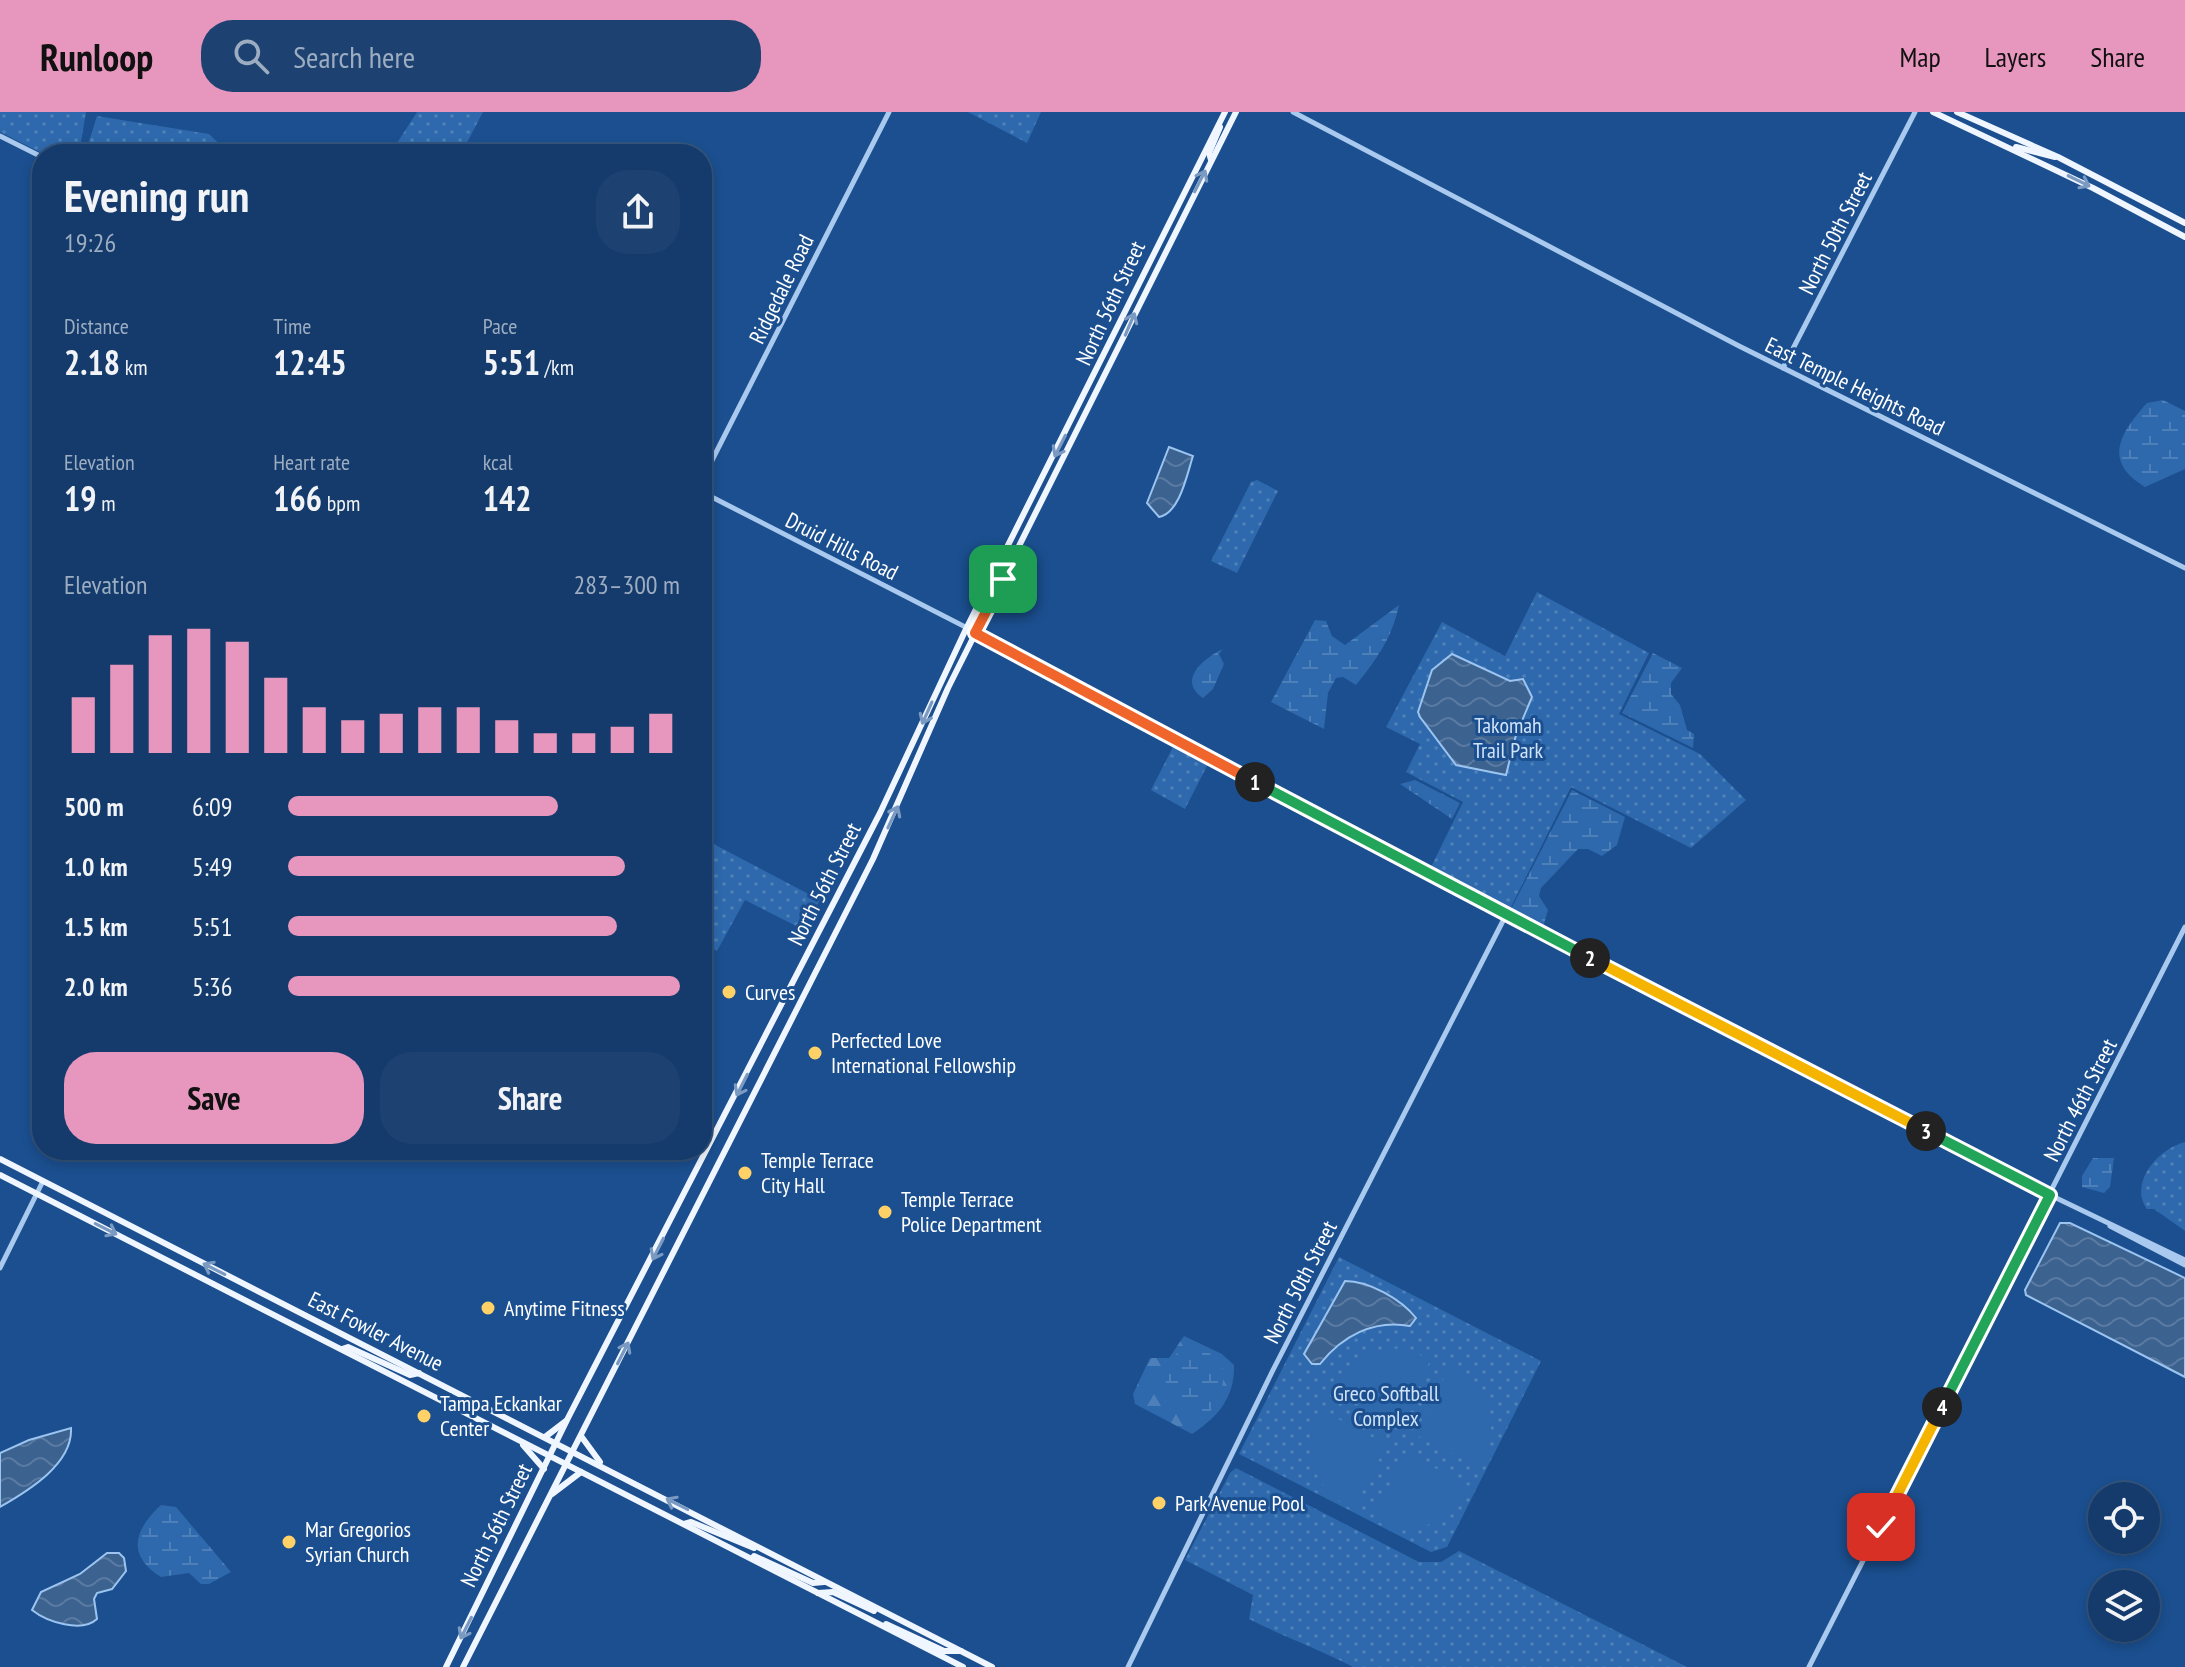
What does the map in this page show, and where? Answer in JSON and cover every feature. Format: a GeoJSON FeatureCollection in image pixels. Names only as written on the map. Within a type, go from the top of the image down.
{"type":"FeatureCollection","features":[{"type":"Feature","properties":{"kind":"main road","name":"North 56th Street"},"geometry":{"type":"LineString","coordinates":[[712,1142],[868,836],[966,629],[1107,353],[1225,112]]}},
{"type":"Feature","properties":{"kind":"main road","name":"North 56th Street"},"geometry":{"type":"LineString","coordinates":[[463,1667],[881,843],[975,633],[1113,363],[1165,251],[1236,112]]}},
{"type":"Feature","properties":{"kind":"main road"},"geometry":{"type":"LineString","coordinates":[[1933,112],[2009,146],[2185,237]]}},
{"type":"Feature","properties":{"kind":"main road"},"geometry":{"type":"LineString","coordinates":[[1957,112],[2058,157],[2185,223]]}},
{"type":"Feature","properties":{"kind":"main road"},"geometry":{"type":"LineString","coordinates":[[1211,160],[1209,153],[1219,134],[1219,123]]}},
{"type":"Feature","properties":{"kind":"main road"},"geometry":{"type":"LineString","coordinates":[[2009,146],[2047,158],[2058,157]]}},
{"type":"Feature","properties":{"kind":"main road"},"geometry":{"type":"LineString","coordinates":[[1181,199],[1189,203]]}},
{"type":"Feature","properties":{"kind":"main road"},"geometry":{"type":"LineString","coordinates":[[1157,247],[1165,251]]}},
{"type":"Feature","properties":{"kind":"main road"},"geometry":{"type":"LineString","coordinates":[[868,836],[881,843]]}},
{"type":"Feature","properties":{"kind":"main road"},"geometry":{"type":"LineString","coordinates":[[812,947],[825,954]]}},
{"type":"Feature","properties":{"kind":"main road"},"geometry":{"type":"LineString","coordinates":[[807,956],[821,963]]}},
{"type":"Feature","properties":{"kind":"main road"},"geometry":{"type":"LineString","coordinates":[[769,1033],[782,1040]]}},
{"type":"Feature","properties":{"kind":"main road","name":"East Fowler Avenue"},"geometry":{"type":"LineString","coordinates":[[0,1159],[992,1667]]}},
{"type":"Feature","properties":{"kind":"main road","name":"North 56th Street"},"geometry":{"type":"LineString","coordinates":[[446,1667],[568,1418],[703,1160]]}},
{"type":"Feature","properties":{"kind":"main road"},"geometry":{"type":"LineString","coordinates":[[0,1167],[10,1165]]}},
{"type":"Feature","properties":{"kind":"main road","name":"East Fowler Avenue"},"geometry":{"type":"LineString","coordinates":[[0,1175],[963,1667]]}},
{"type":"Feature","properties":{"kind":"main road"},"geometry":{"type":"LineString","coordinates":[[342,1349],[348,1347],[410,1375],[419,1373]]}},
{"type":"Feature","properties":{"kind":"main road"},"geometry":{"type":"LineString","coordinates":[[545,1437],[568,1418]]}},
{"type":"Feature","properties":{"kind":"main road"},"geometry":{"type":"LineString","coordinates":[[581,1434],[584,1444],[605,1467]]}},
{"type":"Feature","properties":{"kind":"main road"},"geometry":{"type":"LineString","coordinates":[[518,1440],[544,1469]]}},
{"type":"Feature","properties":{"kind":"main road"},"geometry":{"type":"LineString","coordinates":[[549,1497],[581,1472]]}},
{"type":"Feature","properties":{"kind":"main road"},"geometry":{"type":"LineString","coordinates":[[684,1524],[691,1522],[742,1545],[763,1549]]}},
{"type":"Feature","properties":{"kind":"main road"},"geometry":{"type":"LineString","coordinates":[[739,1553],[774,1564],[813,1583],[824,1582]]}},
{"type":"Feature","properties":{"kind":"main road"},"geometry":{"type":"LineString","coordinates":[[818,1593],[833,1592],[889,1615]]}},
{"type":"Feature","properties":{"kind":"main road"},"geometry":{"type":"LineString","coordinates":[[871,1620],[898,1628],[944,1651],[961,1651]]}},
{"type":"Feature","properties":{"kind":"street","name":"Ridgedale Road"},"geometry":{"type":"LineString","coordinates":[[712,460],[889,112]]}},
{"type":"Feature","properties":{"kind":"street","name":"East Temple Heights Road"},"geometry":{"type":"LineString","coordinates":[[1293,112],[1783,368],[2185,568]]}},
{"type":"Feature","properties":{"kind":"street","name":"North 50th Street"},"geometry":{"type":"LineString","coordinates":[[1783,368],[1915,112]]}},
{"type":"Feature","properties":{"kind":"street"},"geometry":{"type":"LineString","coordinates":[[0,136],[32,152]]}},
{"type":"Feature","properties":{"kind":"street","name":"Druid Hills Road"},"geometry":{"type":"LineString","coordinates":[[712,497],[1506,915],[2185,1262]]}},
{"type":"Feature","properties":{"kind":"street","name":"North 50th Street"},"geometry":{"type":"LineString","coordinates":[[1128,1667],[1272,1372],[1506,915]]}},
{"type":"Feature","properties":{"kind":"street","name":"North 46th Street"},"geometry":{"type":"LineString","coordinates":[[1809,1667],[2185,931]]}},
{"type":"Feature","properties":{"kind":"street"},"geometry":{"type":"LineString","coordinates":[[0,1268],[43,1181]]}},
{"type":"Feature","properties":{"kind":"green space"},"geometry":{"type":"Polygon","coordinates":[[[0,112],[86,112],[81,144],[32,144],[32,148],[0,132],[0,112]]]}},
{"type":"Feature","properties":{"kind":"green space"},"geometry":{"type":"Polygon","coordinates":[[[417,112],[483,112],[466,144],[396,144],[417,112]]]}},
{"type":"Feature","properties":{"kind":"green space"},"geometry":{"type":"Polygon","coordinates":[[[968,112],[1041,112],[1027,143],[968,112]]]}},
{"type":"Feature","properties":{"kind":"green space"},"geometry":{"type":"Polygon","coordinates":[[[97,116],[209,134],[220,144],[88,144],[97,116]]]}},
{"type":"Feature","properties":{"kind":"green space"},"geometry":{"type":"Polygon","coordinates":[[[2163,400],[2185,411],[2185,469],[2145,487],[2123,467],[2120,446],[2129,425],[2147,403],[2163,400]]]}},
{"type":"Feature","properties":{"kind":"green space"},"geometry":{"type":"Polygon","coordinates":[[[1257,480],[1278,491],[1237,573],[1211,561],[1251,482],[1257,480]]]}},
{"type":"Feature","properties":{"kind":"green space","name":"Takomah Trail Park"},"geometry":{"type":"Polygon","coordinates":[[[1537,592],[1649,653],[1619,714],[1700,754],[1746,800],[1691,848],[1571,787],[1508,913],[1429,871],[1463,802],[1406,772],[1420,744],[1386,727],[1442,622],[1505,656],[1537,592]]]}},
{"type":"Feature","properties":{"kind":"green space"},"geometry":{"type":"Polygon","coordinates":[[[1399,605],[1383,648],[1356,685],[1343,677],[1336,678],[1328,693],[1324,729],[1271,702],[1315,620],[1326,621],[1332,636],[1345,645],[1399,605]]]}},
{"type":"Feature","properties":{"kind":"green space"},"geometry":{"type":"Polygon","coordinates":[[[1223,649],[1219,654],[1224,664],[1213,689],[1203,698],[1192,684],[1193,677],[1201,664],[1223,649]]]}},
{"type":"Feature","properties":{"kind":"green space"},"geometry":{"type":"Polygon","coordinates":[[[1653,653],[1682,668],[1671,683],[1671,694],[1680,705],[1687,730],[1694,734],[1693,748],[1622,713],[1653,653]]]}},
{"type":"Feature","properties":{"kind":"green space"},"geometry":{"type":"Polygon","coordinates":[[[1175,743],[1209,762],[1185,809],[1151,790],[1175,743]]]}},
{"type":"Feature","properties":{"kind":"green space"},"geometry":{"type":"Polygon","coordinates":[[[1415,780],[1460,803],[1452,819],[1400,784],[1415,780]]]}},
{"type":"Feature","properties":{"kind":"green space"},"geometry":{"type":"Polygon","coordinates":[[[1572,790],[1625,817],[1617,845],[1602,856],[1588,849],[1578,849],[1541,888],[1539,896],[1548,910],[1542,931],[1509,913],[1572,790]]]}},
{"type":"Feature","properties":{"kind":"green space"},"geometry":{"type":"Polygon","coordinates":[[[712,843],[820,900],[804,930],[745,900],[717,951],[712,948],[712,843]]]}},
{"type":"Feature","properties":{"kind":"green space"},"geometry":{"type":"Polygon","coordinates":[[[2185,1142],[2185,1231],[2154,1209],[2147,1209],[2142,1199],[2142,1188],[2144,1178],[2156,1159],[2185,1142]]]}},
{"type":"Feature","properties":{"kind":"green space"},"geometry":{"type":"Polygon","coordinates":[[[2093,1158],[2114,1158],[2110,1187],[2104,1193],[2082,1187],[2082,1176],[2093,1158]]]}},
{"type":"Feature","properties":{"kind":"green space","name":"Greco Softball Complex"},"geometry":{"type":"Polygon","coordinates":[[[1339,1257],[1541,1361],[1447,1547],[1431,1552],[1239,1454],[1339,1257]]]}},
{"type":"Feature","properties":{"kind":"green space"},"geometry":{"type":"Polygon","coordinates":[[[1184,1336],[1222,1354],[1234,1365],[1232,1387],[1223,1405],[1210,1421],[1192,1434],[1135,1404],[1133,1394],[1150,1358],[1169,1358],[1184,1336]]]}},
{"type":"Feature","properties":{"kind":"green space"},"geometry":{"type":"Polygon","coordinates":[[[1188,1347],[1206,1349],[1224,1370],[1216,1404],[1200,1418],[1177,1402],[1165,1376],[1172,1358],[1188,1347]]]}},
{"type":"Feature","properties":{"kind":"green space"},"geometry":{"type":"Polygon","coordinates":[[[1387,1348],[1412,1350],[1430,1361],[1399,1422],[1393,1423],[1330,1390],[1341,1374],[1354,1363],[1387,1348]]]}},
{"type":"Feature","properties":{"kind":"green space"},"geometry":{"type":"Polygon","coordinates":[[[1449,1368],[1475,1388],[1488,1411],[1490,1438],[1482,1469],[1418,1436],[1417,1430],[1449,1368]]]}},
{"type":"Feature","properties":{"kind":"green space"},"geometry":{"type":"Polygon","coordinates":[[[1320,1409],[1383,1443],[1385,1448],[1353,1510],[1328,1490],[1314,1467],[1311,1440],[1320,1409]]]}},
{"type":"Feature","properties":{"kind":"green space"},"geometry":{"type":"Polygon","coordinates":[[[1409,1454],[1472,1488],[1453,1512],[1429,1525],[1402,1527],[1372,1520],[1404,1457],[1409,1454]]]}},
{"type":"Feature","properties":{"kind":"green space"},"geometry":{"type":"Polygon","coordinates":[[[1236,1468],[1419,1562],[1441,1562],[1459,1551],[1687,1667],[1353,1667],[1249,1619],[1253,1595],[1185,1560],[1230,1473],[1236,1468]]]}},
{"type":"Feature","properties":{"kind":"green space"},"geometry":{"type":"Polygon","coordinates":[[[161,1505],[176,1507],[231,1572],[209,1584],[201,1584],[189,1573],[161,1577],[150,1569],[138,1551],[138,1542],[145,1524],[161,1505]]]}},
{"type":"Feature","properties":{"kind":"water"},"geometry":{"type":"Polygon","coordinates":[[[1169,447],[1193,456],[1177,501],[1166,514],[1159,517],[1147,503],[1169,447]]]}},
{"type":"Feature","properties":{"kind":"water"},"geometry":{"type":"Polygon","coordinates":[[[1452,654],[1510,681],[1523,679],[1532,697],[1516,735],[1506,775],[1456,765],[1420,717],[1418,712],[1432,670],[1452,654]]]}},
{"type":"Feature","properties":{"kind":"water"},"geometry":{"type":"Polygon","coordinates":[[[2060,1223],[2070,1223],[2185,1278],[2185,1377],[2026,1295],[2025,1290],[2060,1223]]]}},
{"type":"Feature","properties":{"kind":"water"},"geometry":{"type":"Polygon","coordinates":[[[1345,1281],[1384,1292],[1416,1318],[1410,1326],[1384,1325],[1360,1332],[1338,1345],[1320,1364],[1312,1364],[1304,1354],[1345,1281]]]}},
{"type":"Feature","properties":{"kind":"water"},"geometry":{"type":"Polygon","coordinates":[[[71,1428],[70,1441],[57,1465],[0,1507],[0,1453],[29,1440],[71,1428]]]}},
{"type":"Feature","properties":{"kind":"water"},"geometry":{"type":"Polygon","coordinates":[[[107,1553],[119,1553],[124,1558],[126,1571],[112,1589],[97,1593],[94,1599],[97,1619],[83,1625],[64,1624],[32,1610],[41,1592],[80,1574],[107,1553]]]}},
{"type":"Feature","properties":{"kind":"place","name":"Curves"},"geometry":{"type":"Point","coordinates":[729,992]}},
{"type":"Feature","properties":{"kind":"place","name":"Perfected Love International Fellowship"},"geometry":{"type":"Point","coordinates":[815,1053]}},
{"type":"Feature","properties":{"kind":"place","name":"Temple Terrace City Hall"},"geometry":{"type":"Point","coordinates":[745,1173]}},
{"type":"Feature","properties":{"kind":"place","name":"Temple Terrace Police Department"},"geometry":{"type":"Point","coordinates":[885,1212]}},
{"type":"Feature","properties":{"kind":"place","name":"Anytime Fitness"},"geometry":{"type":"Point","coordinates":[488,1308]}},
{"type":"Feature","properties":{"kind":"place","name":"Tampa Eckankar Center"},"geometry":{"type":"Point","coordinates":[424,1416]}},
{"type":"Feature","properties":{"kind":"place","name":"Park Avenue Pool"},"geometry":{"type":"Point","coordinates":[1159,1503]}},
{"type":"Feature","properties":{"kind":"place","name":"Mar Gregorios Syrian Church"},"geometry":{"type":"Point","coordinates":[289,1542]}},
{"type":"Feature","properties":{"kind":"route"},"geometry":{"type":"LineString","coordinates":[[1003,579],[975,633],[1102,697],[1506,915],[2050,1195],[1881,1527]]}}]}
